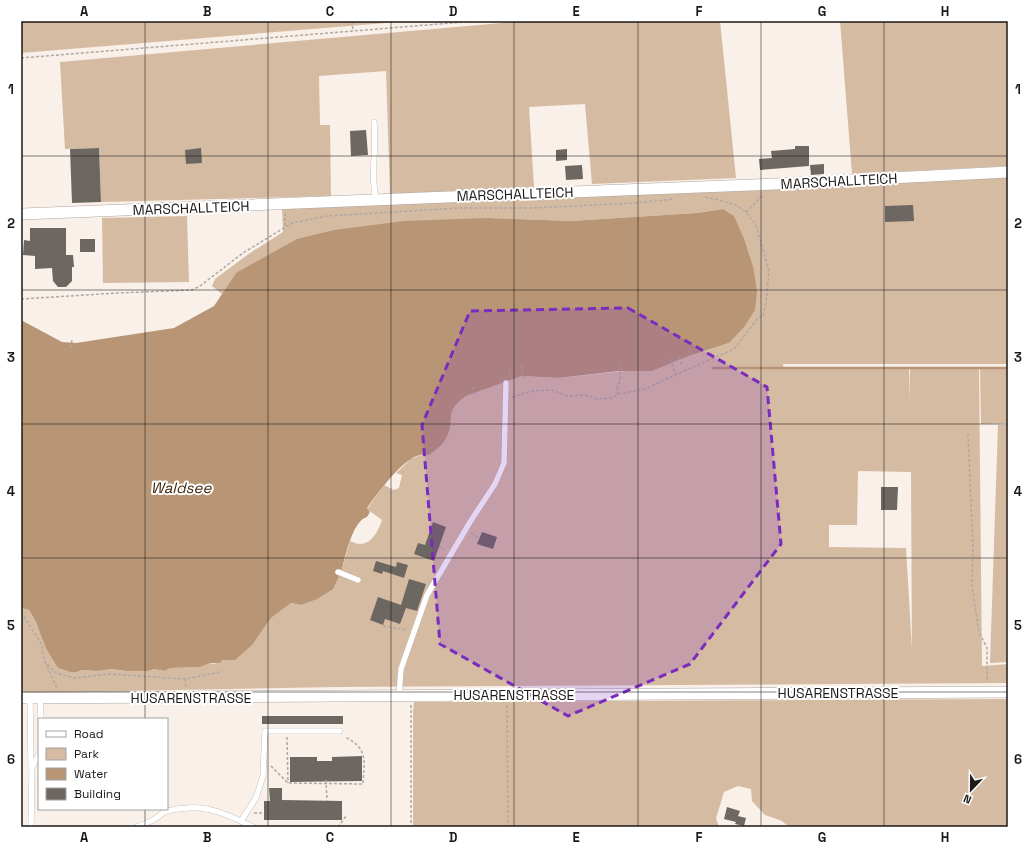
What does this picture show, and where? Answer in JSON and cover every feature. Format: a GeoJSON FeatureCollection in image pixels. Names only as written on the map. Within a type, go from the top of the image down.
{"type":"FeatureCollection","features":[{"type":"Feature","properties":{"kind":"street","name":"MARSCHALLTEICH"},"geometry":{"type":"LineString","coordinates":[[22,214],[774,184],[1008,172]]}},
{"type":"Feature","properties":{"kind":"street","name":"HUSARENSTRASSE"},"geometry":{"type":"LineString","coordinates":[[30,698],[1008,692]]}},
{"type":"Feature","properties":{"kind":"lane"},"geometry":{"type":"LineString","coordinates":[[374,122],[376,138],[373,176],[376,200]]}},
{"type":"Feature","properties":{"kind":"lane"},"geometry":{"type":"LineString","coordinates":[[398,696],[401,669],[427,595],[495,484],[504,463],[506,404],[509,383]]}},
{"type":"Feature","properties":{"kind":"lane"},"geometry":{"type":"LineString","coordinates":[[338,572],[358,580]]}},
{"type":"Feature","properties":{"kind":"lane"},"geometry":{"type":"LineString","coordinates":[[30,698],[40,718]]}},
{"type":"Feature","properties":{"kind":"lane"},"geometry":{"type":"LineString","coordinates":[[30,698],[32,768],[31,827]]}},
{"type":"Feature","properties":{"kind":"lane"},"geometry":{"type":"LineString","coordinates":[[241,821],[256,798],[263,776],[265,731],[340,732]]}},
{"type":"Feature","properties":{"kind":"lane"},"geometry":{"type":"LineString","coordinates":[[32,768],[38,756]]}},
{"type":"Feature","properties":{"kind":"lane"},"geometry":{"type":"LineString","coordinates":[[168,810],[197,808],[228,815],[253,827]]}},
{"type":"Feature","properties":{"kind":"lane"},"geometry":{"type":"LineString","coordinates":[[137,827],[153,820],[166,810]]}},
{"type":"Feature","properties":{"kind":"path"},"geometry":{"type":"LineString","coordinates":[[352,21],[353,31]]}},
{"type":"Feature","properties":{"kind":"path"},"geometry":{"type":"LineString","coordinates":[[21,58],[476,21]]}},
{"type":"Feature","properties":{"kind":"path"},"geometry":{"type":"LineString","coordinates":[[746,212],[763,195]]}},
{"type":"Feature","properties":{"kind":"path"},"geometry":{"type":"LineString","coordinates":[[506,404],[512,397],[532,391],[552,390],[567,396],[585,395],[597,399],[611,398],[646,389],[734,349],[758,318],[762,316],[766,304],[769,271],[756,225],[746,212],[736,206],[718,200],[700,197]]}},
{"type":"Feature","properties":{"kind":"path"},"geometry":{"type":"LineString","coordinates":[[21,299],[192,290],[200,286],[243,253],[292,223],[327,216],[458,208],[533,208],[635,203],[676,199]]}},
{"type":"Feature","properties":{"kind":"path"},"geometry":{"type":"LineString","coordinates":[[284,204],[285,227]]}},
{"type":"Feature","properties":{"kind":"path"},"geometry":{"type":"LineString","coordinates":[[71,348],[72,339]]}},
{"type":"Feature","properties":{"kind":"path"},"geometry":{"type":"LineString","coordinates":[[679,357],[682,366]]}},
{"type":"Feature","properties":{"kind":"path"},"geometry":{"type":"LineString","coordinates":[[670,359],[676,375]]}},
{"type":"Feature","properties":{"kind":"path"},"geometry":{"type":"LineString","coordinates":[[618,395],[617,389],[620,380],[620,361]]}},
{"type":"Feature","properties":{"kind":"path"},"geometry":{"type":"LineString","coordinates":[[521,366],[524,378]]}},
{"type":"Feature","properties":{"kind":"path"},"geometry":{"type":"LineString","coordinates":[[509,370],[509,383]]}},
{"type":"Feature","properties":{"kind":"path"},"geometry":{"type":"LineString","coordinates":[[473,387],[476,396]]}},
{"type":"Feature","properties":{"kind":"path"},"geometry":{"type":"LineString","coordinates":[[968,434],[973,548],[972,586],[979,632],[987,648],[987,692]]}},
{"type":"Feature","properties":{"kind":"path"},"geometry":{"type":"LineString","coordinates":[[21,612],[42,645],[44,661],[63,698]]}},
{"type":"Feature","properties":{"kind":"path"},"geometry":{"type":"LineString","coordinates":[[383,626],[400,629]]}},
{"type":"Feature","properties":{"kind":"path"},"geometry":{"type":"LineString","coordinates":[[44,661],[56,673],[74,678],[110,674],[185,679],[220,672]]}},
{"type":"Feature","properties":{"kind":"path"},"geometry":{"type":"LineString","coordinates":[[507,696],[508,827]]}},
{"type":"Feature","properties":{"kind":"path"},"geometry":{"type":"LineString","coordinates":[[411,708],[412,827]]}},
{"type":"Feature","properties":{"kind":"path"},"geometry":{"type":"LineString","coordinates":[[287,731],[288,783]]}},
{"type":"Feature","properties":{"kind":"path"},"geometry":{"type":"LineString","coordinates":[[264,762],[268,763],[288,783],[363,784],[364,755],[360,747],[340,732]]}},
{"type":"Feature","properties":{"kind":"path"},"geometry":{"type":"LineString","coordinates":[[326,780],[326,801]]}},
{"type":"Feature","properties":{"kind":"path"},"geometry":{"type":"LineString","coordinates":[[338,827],[346,816]]}},
{"type":"Feature","properties":{"kind":"highlighted area"},"geometry":{"type":"Polygon","coordinates":[[[628,308],[767,387],[781,544],[690,664],[568,716],[440,644],[422,425],[470,311],[628,308]]]}},
{"type":"Feature","properties":{"kind":"green space"},"geometry":{"type":"Polygon","coordinates":[[[21,21],[410,21],[21,53],[21,21]]]}},
{"type":"Feature","properties":{"kind":"green space"},"geometry":{"type":"Polygon","coordinates":[[[523,21],[720,21],[736,178],[592,184],[585,104],[529,107],[534,187],[390,194],[386,71],[319,76],[320,125],[330,125],[331,196],[101,202],[99,148],[65,149],[60,62],[523,21]]]}},
{"type":"Feature","properties":{"kind":"green space"},"geometry":{"type":"Polygon","coordinates":[[[840,21],[1008,21],[1008,166],[852,174],[840,21]]]}},
{"type":"Feature","properties":{"kind":"green space"},"geometry":{"type":"Polygon","coordinates":[[[1008,177],[1008,364],[783,364],[784,369],[909,368],[910,401],[910,369],[979,369],[982,666],[1008,664],[1008,683],[338,687],[21,693],[21,608],[29,610],[58,668],[70,672],[112,669],[126,671],[148,671],[154,669],[165,671],[170,668],[199,667],[210,663],[214,664],[222,660],[228,660],[253,644],[271,618],[291,603],[301,605],[337,574],[339,569],[342,569],[350,541],[358,544],[364,544],[374,536],[382,520],[367,509],[384,485],[394,490],[399,488],[402,475],[396,473],[411,459],[421,455],[451,416],[453,408],[458,401],[466,396],[522,376],[558,378],[625,371],[652,371],[689,356],[729,343],[753,266],[745,241],[723,209],[697,213],[571,221],[488,218],[236,273],[222,294],[212,286],[215,279],[250,253],[283,232],[282,208],[1008,177]],[[858,471],[857,525],[829,525],[829,547],[906,548],[912,650],[911,472],[858,471]]]}},
{"type":"Feature","properties":{"kind":"green space"},"geometry":{"type":"Polygon","coordinates":[[[187,216],[189,282],[103,283],[102,218],[187,216]]]}},
{"type":"Feature","properties":{"kind":"green space"},"geometry":{"type":"Polygon","coordinates":[[[980,368],[1008,368],[1008,423],[981,424],[980,368]]]}},
{"type":"Feature","properties":{"kind":"green space"},"geometry":{"type":"Polygon","coordinates":[[[998,425],[1008,425],[1008,662],[990,663],[998,425]]]}},
{"type":"Feature","properties":{"kind":"green space"},"geometry":{"type":"Polygon","coordinates":[[[1008,699],[1008,827],[789,827],[782,821],[765,815],[752,801],[751,789],[738,786],[724,792],[716,818],[719,827],[413,827],[414,702],[1008,699]]]}},
{"type":"Feature","properties":{"kind":"water","name":"Waldsee"},"geometry":{"type":"Polygon","coordinates":[[[723,209],[734,216],[745,241],[753,266],[757,292],[755,310],[744,327],[729,343],[689,356],[652,371],[619,371],[558,378],[522,376],[466,396],[454,407],[450,427],[442,444],[429,455],[420,455],[406,463],[390,478],[367,508],[370,512],[358,525],[350,540],[342,569],[339,569],[337,574],[339,576],[333,589],[317,599],[301,605],[291,603],[271,618],[253,644],[235,660],[222,660],[220,663],[210,663],[200,667],[170,668],[165,671],[154,669],[148,671],[126,671],[112,669],[70,672],[58,668],[47,650],[29,610],[21,608],[21,320],[62,342],[76,343],[174,328],[214,306],[236,273],[297,239],[334,230],[404,221],[488,218],[571,221],[697,213],[723,209]]]}},
{"type":"Feature","properties":{"kind":"building"},"geometry":{"type":"Polygon","coordinates":[[[366,130],[368,155],[351,156],[350,131],[366,130]]]}},
{"type":"Feature","properties":{"kind":"building"},"geometry":{"type":"Polygon","coordinates":[[[795,146],[809,146],[809,166],[760,170],[759,159],[772,158],[771,151],[795,149],[795,146]]]}},
{"type":"Feature","properties":{"kind":"building"},"geometry":{"type":"Polygon","coordinates":[[[99,148],[101,202],[72,203],[70,149],[99,148]]]}},
{"type":"Feature","properties":{"kind":"building"},"geometry":{"type":"Polygon","coordinates":[[[201,148],[202,163],[186,164],[185,150],[201,148]]]}},
{"type":"Feature","properties":{"kind":"building"},"geometry":{"type":"Polygon","coordinates":[[[567,149],[567,160],[556,161],[556,150],[567,149]]]}},
{"type":"Feature","properties":{"kind":"building"},"geometry":{"type":"Polygon","coordinates":[[[824,164],[824,174],[811,175],[810,165],[824,164]]]}},
{"type":"Feature","properties":{"kind":"building"},"geometry":{"type":"Polygon","coordinates":[[[582,165],[583,179],[566,180],[565,166],[582,165]]]}},
{"type":"Feature","properties":{"kind":"building"},"geometry":{"type":"Polygon","coordinates":[[[913,205],[914,221],[885,222],[885,206],[913,205]]]}},
{"type":"Feature","properties":{"kind":"building"},"geometry":{"type":"Polygon","coordinates":[[[30,228],[66,228],[66,255],[73,255],[74,267],[72,267],[72,281],[66,287],[58,287],[53,281],[52,268],[35,269],[35,256],[23,255],[24,240],[30,241],[30,228]]]}},
{"type":"Feature","properties":{"kind":"building"},"geometry":{"type":"Polygon","coordinates":[[[80,239],[95,239],[95,252],[80,252],[80,239]]]}},
{"type":"Feature","properties":{"kind":"building"},"geometry":{"type":"Polygon","coordinates":[[[881,487],[898,487],[897,510],[881,510],[881,487]]]}},
{"type":"Feature","properties":{"kind":"building"},"geometry":{"type":"Polygon","coordinates":[[[433,522],[446,527],[434,561],[414,554],[418,543],[425,545],[433,522]]]}},
{"type":"Feature","properties":{"kind":"building"},"geometry":{"type":"Polygon","coordinates":[[[482,532],[497,537],[493,549],[477,544],[482,532]]]}},
{"type":"Feature","properties":{"kind":"building"},"geometry":{"type":"Polygon","coordinates":[[[376,561],[396,567],[397,562],[408,565],[404,578],[383,571],[382,574],[373,571],[376,561]]]}},
{"type":"Feature","properties":{"kind":"building"},"geometry":{"type":"Polygon","coordinates":[[[409,579],[426,584],[417,611],[406,608],[400,624],[385,619],[383,625],[370,620],[378,597],[401,605],[409,579]]]}},
{"type":"Feature","properties":{"kind":"building"},"geometry":{"type":"Polygon","coordinates":[[[262,716],[343,716],[343,724],[262,724],[262,716]]]}},
{"type":"Feature","properties":{"kind":"building"},"geometry":{"type":"Polygon","coordinates":[[[362,756],[362,781],[290,782],[290,757],[317,757],[317,761],[332,761],[332,757],[362,756]]]}},
{"type":"Feature","properties":{"kind":"building"},"geometry":{"type":"Polygon","coordinates":[[[269,788],[282,788],[282,800],[342,801],[342,820],[264,820],[264,801],[270,801],[269,788]]]}},
{"type":"Feature","properties":{"kind":"building"},"geometry":{"type":"Polygon","coordinates":[[[727,807],[740,811],[738,816],[746,818],[744,826],[724,819],[727,807]]]}},
{"type":"Feature","properties":{"kind":"waterway"},"geometry":{"type":"LineString","coordinates":[[713,368],[1008,368]]}}]}
